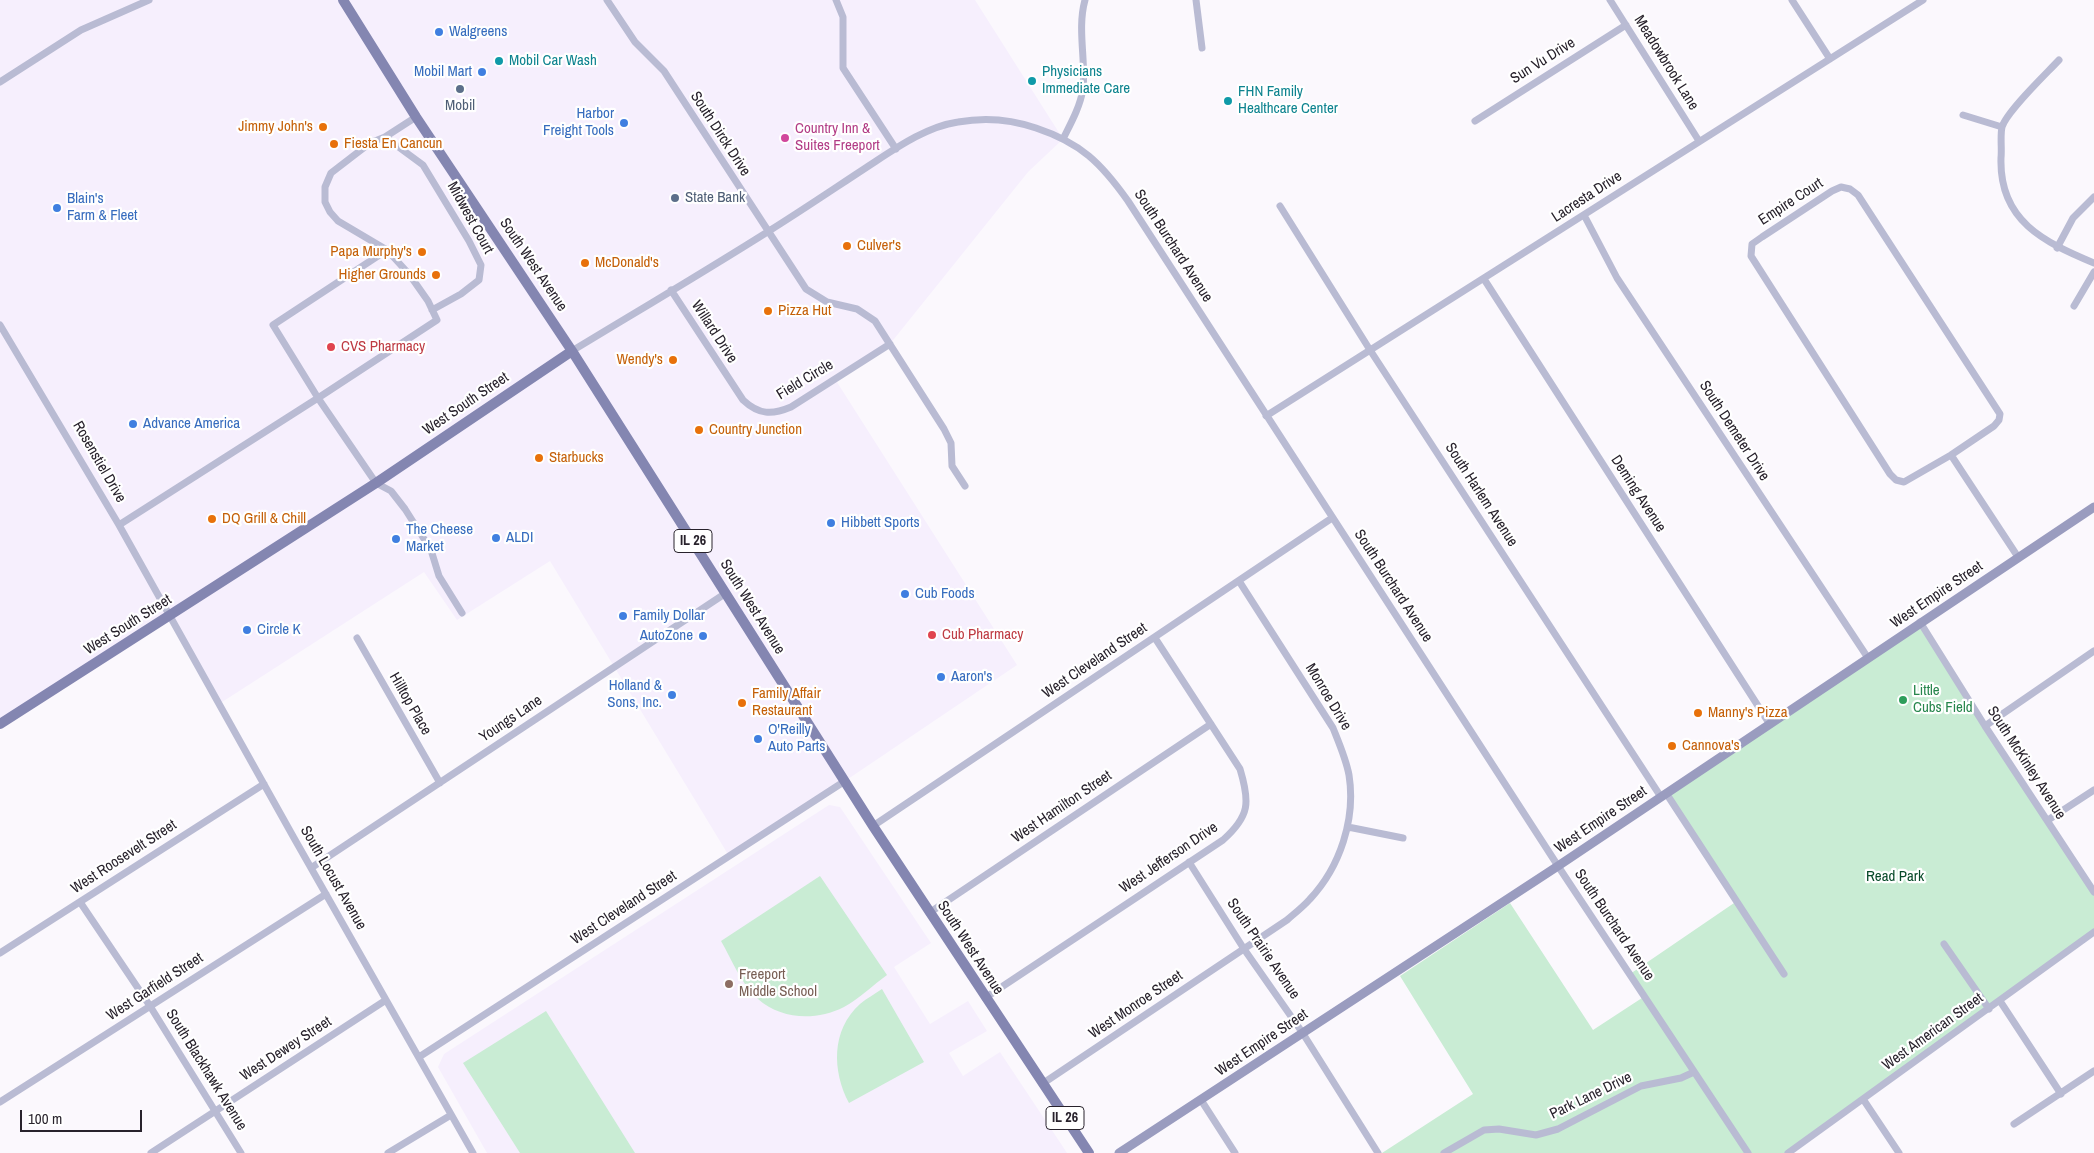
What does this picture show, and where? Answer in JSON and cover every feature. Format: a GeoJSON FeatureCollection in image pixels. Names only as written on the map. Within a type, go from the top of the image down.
{"type":"FeatureCollection","features":[{"type":"Feature","properties":{"kind":"main road","name":"South West Avenue"},"geometry":{"type":"LineString","coordinates":[[343,0],[416,117],[572,351],[873,826],[1089,1153]]}},
{"type":"Feature","properties":{"kind":"main road","name":"West South Street"},"geometry":{"type":"LineString","coordinates":[[0,724],[376,483],[572,351]]}},
{"type":"Feature","properties":{"kind":"main road","name":"West Empire Street"},"geometry":{"type":"LineString","coordinates":[[1119,1153],[1558,866],[2094,507]]}},
{"type":"Feature","properties":{"kind":"street"},"geometry":{"type":"LineString","coordinates":[[0,82],[81,30],[149,0]]}},
{"type":"Feature","properties":{"kind":"street","name":"South Dirck Drive"},"geometry":{"type":"LineString","coordinates":[[607,0],[635,42],[664,71],[806,289],[828,302],[857,309],[875,322],[944,429],[951,443],[952,466],[965,486]]}},
{"type":"Feature","properties":{"kind":"street"},"geometry":{"type":"LineString","coordinates":[[836,0],[843,17],[844,68],[896,149]]}},
{"type":"Feature","properties":{"kind":"street"},"geometry":{"type":"LineString","coordinates":[[1063,139],[1080,103],[1083,72],[1082,30],[1085,0]]}},
{"type":"Feature","properties":{"kind":"street"},"geometry":{"type":"LineString","coordinates":[[1196,0],[1202,48]]}},
{"type":"Feature","properties":{"kind":"street","name":"Meadowbrook Lane"},"geometry":{"type":"LineString","coordinates":[[1610,0],[1699,141]]}},
{"type":"Feature","properties":{"kind":"street"},"geometry":{"type":"LineString","coordinates":[[1792,0],[1830,59]]}},
{"type":"Feature","properties":{"kind":"street","name":"Lacresta Drive"},"geometry":{"type":"LineString","coordinates":[[1266,416],[1923,0]]}},
{"type":"Feature","properties":{"kind":"street","name":"Sun Vu Drive"},"geometry":{"type":"LineString","coordinates":[[1475,120],[1626,26]]}},
{"type":"Feature","properties":{"kind":"street"},"geometry":{"type":"LineString","coordinates":[[2059,60],[2019,104],[2002,127],[2001,174],[2006,195],[2016,213],[2032,232],[2057,248],[2094,264]]}},
{"type":"Feature","properties":{"kind":"street"},"geometry":{"type":"LineString","coordinates":[[1963,114],[2002,127]]}},
{"type":"Feature","properties":{"kind":"street"},"geometry":{"type":"LineString","coordinates":[[119,524],[437,320],[409,274],[387,250],[338,221],[330,212],[325,202],[325,187],[331,173],[370,143],[385,137],[416,117]]}},
{"type":"Feature","properties":{"kind":"street","name":"South Burchard Avenue"},"geometry":{"type":"LineString","coordinates":[[956,122],[989,118],[1020,122],[1063,139],[1091,156],[1111,177],[1558,866],[1748,1153]]}},
{"type":"Feature","properties":{"kind":"street","name":"West South Street"},"geometry":{"type":"LineString","coordinates":[[572,351],[768,232],[896,149],[918,136],[956,122]]}},
{"type":"Feature","properties":{"kind":"street","name":"Midwest Court"},"geometry":{"type":"LineString","coordinates":[[385,137],[423,165],[469,241],[481,265],[478,280],[461,294],[432,310]]}},
{"type":"Feature","properties":{"kind":"street","name":"Empire Court"},"geometry":{"type":"LineString","coordinates":[[1841,187],[1858,195],[2000,414],[1999,420],[1994,426],[1951,455],[1904,482],[1896,480],[1890,474],[1751,256],[1752,244],[1832,191],[1841,187]]}},
{"type":"Feature","properties":{"kind":"street"},"geometry":{"type":"LineString","coordinates":[[2057,248],[2073,218],[2094,197]]}},
{"type":"Feature","properties":{"kind":"street","name":"South Harlem Avenue"},"geometry":{"type":"LineString","coordinates":[[1280,206],[1370,350],[1664,795]]}},
{"type":"Feature","properties":{"kind":"street","name":"South Demeter Drive"},"geometry":{"type":"LineString","coordinates":[[1584,215],[1617,278],[1868,658]]}},
{"type":"Feature","properties":{"kind":"street"},"geometry":{"type":"LineString","coordinates":[[387,250],[273,325],[318,398],[376,483],[391,491],[405,509],[431,550],[439,576],[462,613]]}},
{"type":"Feature","properties":{"kind":"street"},"geometry":{"type":"LineString","coordinates":[[2074,306],[2094,272]]}},
{"type":"Feature","properties":{"kind":"street","name":"Deming Avenue"},"geometry":{"type":"LineString","coordinates":[[1484,279],[1769,723]]}},
{"type":"Feature","properties":{"kind":"street","name":"Willard Drive"},"geometry":{"type":"LineString","coordinates":[[671,290],[735,389]]}},
{"type":"Feature","properties":{"kind":"street","name":"Rosenstiel Drive"},"geometry":{"type":"LineString","coordinates":[[0,325],[119,524],[170,616]]}},
{"type":"Feature","properties":{"kind":"street","name":"Field Circle"},"geometry":{"type":"LineString","coordinates":[[735,389],[750,407],[761,412],[775,413],[791,407],[890,344]]}},
{"type":"Feature","properties":{"kind":"street"},"geometry":{"type":"LineString","coordinates":[[1951,455],[2018,557]]}},
{"type":"Feature","properties":{"kind":"street","name":"West Cleveland Street"},"geometry":{"type":"LineString","coordinates":[[873,826],[1332,518]]}},
{"type":"Feature","properties":{"kind":"street","name":"Monroe Drive"},"geometry":{"type":"LineString","coordinates":[[1239,581],[1334,728],[1349,775],[1348,827],[1338,855],[1327,876],[1310,899],[1287,920],[1244,949]]}},
{"type":"Feature","properties":{"kind":"street","name":"Youngs Lane"},"geometry":{"type":"LineString","coordinates":[[311,868],[726,593]]}},
{"type":"Feature","properties":{"kind":"street","name":"South Locust Avenue"},"geometry":{"type":"LineString","coordinates":[[170,616],[473,1153]]}},
{"type":"Feature","properties":{"kind":"street","name":"South McKinley Avenue"},"geometry":{"type":"LineString","coordinates":[[1920,622],[1985,726],[2094,892]]}},
{"type":"Feature","properties":{"kind":"street","name":"Hilltop Place"},"geometry":{"type":"LineString","coordinates":[[357,638],[440,783]]}},
{"type":"Feature","properties":{"kind":"street","name":"West Jefferson Drive"},"geometry":{"type":"LineString","coordinates":[[985,998],[1223,840],[1237,828],[1246,810],[1247,791],[1240,769],[1155,638]]}},
{"type":"Feature","properties":{"kind":"street"},"geometry":{"type":"LineString","coordinates":[[1985,726],[2094,650]]}},
{"type":"Feature","properties":{"kind":"street","name":"West Hamilton Street"},"geometry":{"type":"LineString","coordinates":[[930,913],[1211,724]]}},
{"type":"Feature","properties":{"kind":"street","name":"West Cleveland Street"},"geometry":{"type":"LineString","coordinates":[[419,1057],[845,781]]}},
{"type":"Feature","properties":{"kind":"street","name":"West Roosevelt Street"},"geometry":{"type":"LineString","coordinates":[[0,953],[264,784]]}},
{"type":"Feature","properties":{"kind":"street"},"geometry":{"type":"LineString","coordinates":[[2048,820],[2094,790]]}},
{"type":"Feature","properties":{"kind":"street"},"geometry":{"type":"LineString","coordinates":[[1664,795],[1784,974]]}},
{"type":"Feature","properties":{"kind":"street"},"geometry":{"type":"LineString","coordinates":[[1348,827],[1403,838]]}},
{"type":"Feature","properties":{"kind":"street","name":"South Prairie Avenue"},"geometry":{"type":"LineString","coordinates":[[1189,862],[1244,949],[1302,1032],[1378,1153]]}},
{"type":"Feature","properties":{"kind":"street","name":"West Garfield Street"},"geometry":{"type":"LineString","coordinates":[[0,1102],[326,894]]}},
{"type":"Feature","properties":{"kind":"street","name":"South Blackhawk Avenue"},"geometry":{"type":"LineString","coordinates":[[80,902],[150,1006],[241,1153]]}},
{"type":"Feature","properties":{"kind":"street","name":"West American Street"},"geometry":{"type":"LineString","coordinates":[[1788,1153],[2094,932]]}},
{"type":"Feature","properties":{"kind":"street"},"geometry":{"type":"LineString","coordinates":[[1944,944],[1989,1009]]}},
{"type":"Feature","properties":{"kind":"street","name":"West Monroe Street"},"geometry":{"type":"LineString","coordinates":[[1042,1084],[1244,949]]}},
{"type":"Feature","properties":{"kind":"street","name":"West Dewey Street"},"geometry":{"type":"LineString","coordinates":[[151,1153],[386,1000]]}},
{"type":"Feature","properties":{"kind":"street"},"geometry":{"type":"LineString","coordinates":[[2000,1001],[2061,1094]]}},
{"type":"Feature","properties":{"kind":"street"},"geometry":{"type":"LineString","coordinates":[[2014,1124],[2094,1071]]}},
{"type":"Feature","properties":{"kind":"street","name":"Park Lane Drive"},"geometry":{"type":"LineString","coordinates":[[1444,1153],[1484,1130],[1499,1129],[1536,1135],[1558,1128],[1641,1086],[1680,1078],[1694,1072]]}},
{"type":"Feature","properties":{"kind":"street"},"geometry":{"type":"LineString","coordinates":[[1864,1099],[1899,1153]]}},
{"type":"Feature","properties":{"kind":"street"},"geometry":{"type":"LineString","coordinates":[[1201,1100],[1235,1153]]}},
{"type":"Feature","properties":{"kind":"street"},"geometry":{"type":"LineString","coordinates":[[388,1153],[452,1115]]}},
{"type":"Feature","properties":{"kind":"shaded area"},"geometry":{"type":"Polygon","coordinates":[[[0,0],[975,0],[1063,139],[1028,172],[890,344],[835,379],[1017,665],[845,781],[729,856],[550,561],[457,620],[424,572],[219,704],[171,617],[0,724],[0,0]]]}},
{"type":"Feature","properties":{"kind":"shaded area","name":"Freeport Middle School"},"geometry":{"type":"Polygon","coordinates":[[[829,805],[840,807],[931,943],[894,967],[930,1024],[968,1001],[987,1031],[949,1053],[963,1076],[1000,1052],[1067,1153],[487,1153],[438,1067],[444,1054],[829,805]]]}},
{"type":"Feature","properties":{"kind":"green space","name":"Read Park"},"geometry":{"type":"Polygon","coordinates":[[[1923,626],[2094,892],[2094,931],[1786,1153],[1382,1153],[1473,1094],[1400,976],[1510,903],[1593,1030],[1645,996],[1630,974],[1737,901],[1666,793],[1923,626]]]}},
{"type":"Feature","properties":{"kind":"green space"},"geometry":{"type":"Polygon","coordinates":[[[820,876],[887,975],[855,1000],[833,1012],[811,1016],[788,1014],[767,1006],[752,993],[721,941],[820,876]]]}},
{"type":"Feature","properties":{"kind":"green space"},"geometry":{"type":"Polygon","coordinates":[[[882,989],[924,1062],[849,1103],[839,1078],[837,1051],[839,1038],[851,1014],[860,1004],[882,989]]]}},
{"type":"Feature","properties":{"kind":"green space"},"geometry":{"type":"Polygon","coordinates":[[[546,1011],[635,1153],[520,1153],[463,1063],[546,1011]]]}},
{"type":"Feature","properties":{"kind":"place","name":"Walgreens"},"geometry":{"type":"Point","coordinates":[439,32]}},
{"type":"Feature","properties":{"kind":"place","name":"Mobil Car Wash"},"geometry":{"type":"Point","coordinates":[499,61]}},
{"type":"Feature","properties":{"kind":"place","name":"Mobil Mart"},"geometry":{"type":"Point","coordinates":[482,72]}},
{"type":"Feature","properties":{"kind":"place","name":"Physicians Immediate Care"},"geometry":{"type":"Point","coordinates":[1032,81]}},
{"type":"Feature","properties":{"kind":"place","name":"Mobil"},"geometry":{"type":"Point","coordinates":[460,89]}},
{"type":"Feature","properties":{"kind":"place","name":"FHN Family Healthcare Center"},"geometry":{"type":"Point","coordinates":[1228,101]}},
{"type":"Feature","properties":{"kind":"place","name":"Harbor Freight Tools"},"geometry":{"type":"Point","coordinates":[624,123]}},
{"type":"Feature","properties":{"kind":"place","name":"Jimmy John's"},"geometry":{"type":"Point","coordinates":[323,127]}},
{"type":"Feature","properties":{"kind":"place","name":"Country Inn & Suites Freeport"},"geometry":{"type":"Point","coordinates":[785,138]}},
{"type":"Feature","properties":{"kind":"place","name":"Fiesta En Cancun"},"geometry":{"type":"Point","coordinates":[334,144]}},
{"type":"Feature","properties":{"kind":"place","name":"State Bank"},"geometry":{"type":"Point","coordinates":[675,198]}},
{"type":"Feature","properties":{"kind":"place","name":"Blain's Farm & Fleet"},"geometry":{"type":"Point","coordinates":[57,208]}},
{"type":"Feature","properties":{"kind":"place","name":"Culver's"},"geometry":{"type":"Point","coordinates":[847,246]}},
{"type":"Feature","properties":{"kind":"place","name":"Papa Murphy's"},"geometry":{"type":"Point","coordinates":[422,252]}},
{"type":"Feature","properties":{"kind":"place","name":"McDonald's"},"geometry":{"type":"Point","coordinates":[585,263]}},
{"type":"Feature","properties":{"kind":"place","name":"Higher Grounds"},"geometry":{"type":"Point","coordinates":[436,275]}},
{"type":"Feature","properties":{"kind":"place","name":"Pizza Hut"},"geometry":{"type":"Point","coordinates":[768,311]}},
{"type":"Feature","properties":{"kind":"place","name":"CVS Pharmacy"},"geometry":{"type":"Point","coordinates":[331,347]}},
{"type":"Feature","properties":{"kind":"place","name":"Wendy's"},"geometry":{"type":"Point","coordinates":[673,360]}},
{"type":"Feature","properties":{"kind":"place","name":"Advance America"},"geometry":{"type":"Point","coordinates":[133,424]}},
{"type":"Feature","properties":{"kind":"place","name":"Country Junction"},"geometry":{"type":"Point","coordinates":[699,430]}},
{"type":"Feature","properties":{"kind":"place","name":"Starbucks"},"geometry":{"type":"Point","coordinates":[539,458]}},
{"type":"Feature","properties":{"kind":"place","name":"DQ Grill & Chill"},"geometry":{"type":"Point","coordinates":[212,519]}},
{"type":"Feature","properties":{"kind":"place","name":"Hibbett Sports"},"geometry":{"type":"Point","coordinates":[831,523]}},
{"type":"Feature","properties":{"kind":"place","name":"ALDI"},"geometry":{"type":"Point","coordinates":[496,538]}},
{"type":"Feature","properties":{"kind":"place","name":"The Cheese Market"},"geometry":{"type":"Point","coordinates":[396,539]}},
{"type":"Feature","properties":{"kind":"place","name":"Cub Foods"},"geometry":{"type":"Point","coordinates":[905,594]}},
{"type":"Feature","properties":{"kind":"place","name":"Family Dollar"},"geometry":{"type":"Point","coordinates":[623,616]}},
{"type":"Feature","properties":{"kind":"place","name":"Circle K"},"geometry":{"type":"Point","coordinates":[247,630]}},
{"type":"Feature","properties":{"kind":"place","name":"Cub Pharmacy"},"geometry":{"type":"Point","coordinates":[932,635]}},
{"type":"Feature","properties":{"kind":"place","name":"AutoZone"},"geometry":{"type":"Point","coordinates":[703,636]}},
{"type":"Feature","properties":{"kind":"place","name":"Aaron's"},"geometry":{"type":"Point","coordinates":[941,677]}},
{"type":"Feature","properties":{"kind":"place","name":"Holland & Sons, Inc."},"geometry":{"type":"Point","coordinates":[672,695]}},
{"type":"Feature","properties":{"kind":"place","name":"Little Cubs Field"},"geometry":{"type":"Point","coordinates":[1903,700]}},
{"type":"Feature","properties":{"kind":"place","name":"Family Affair Restaurant"},"geometry":{"type":"Point","coordinates":[742,703]}},
{"type":"Feature","properties":{"kind":"place","name":"Manny's Pizza"},"geometry":{"type":"Point","coordinates":[1698,713]}},
{"type":"Feature","properties":{"kind":"place","name":"O'Reilly Auto Parts"},"geometry":{"type":"Point","coordinates":[758,739]}},
{"type":"Feature","properties":{"kind":"place","name":"Cannova's"},"geometry":{"type":"Point","coordinates":[1672,746]}},
{"type":"Feature","properties":{"kind":"place","name":"Freeport Middle School"},"geometry":{"type":"Point","coordinates":[729,984]}}]}
